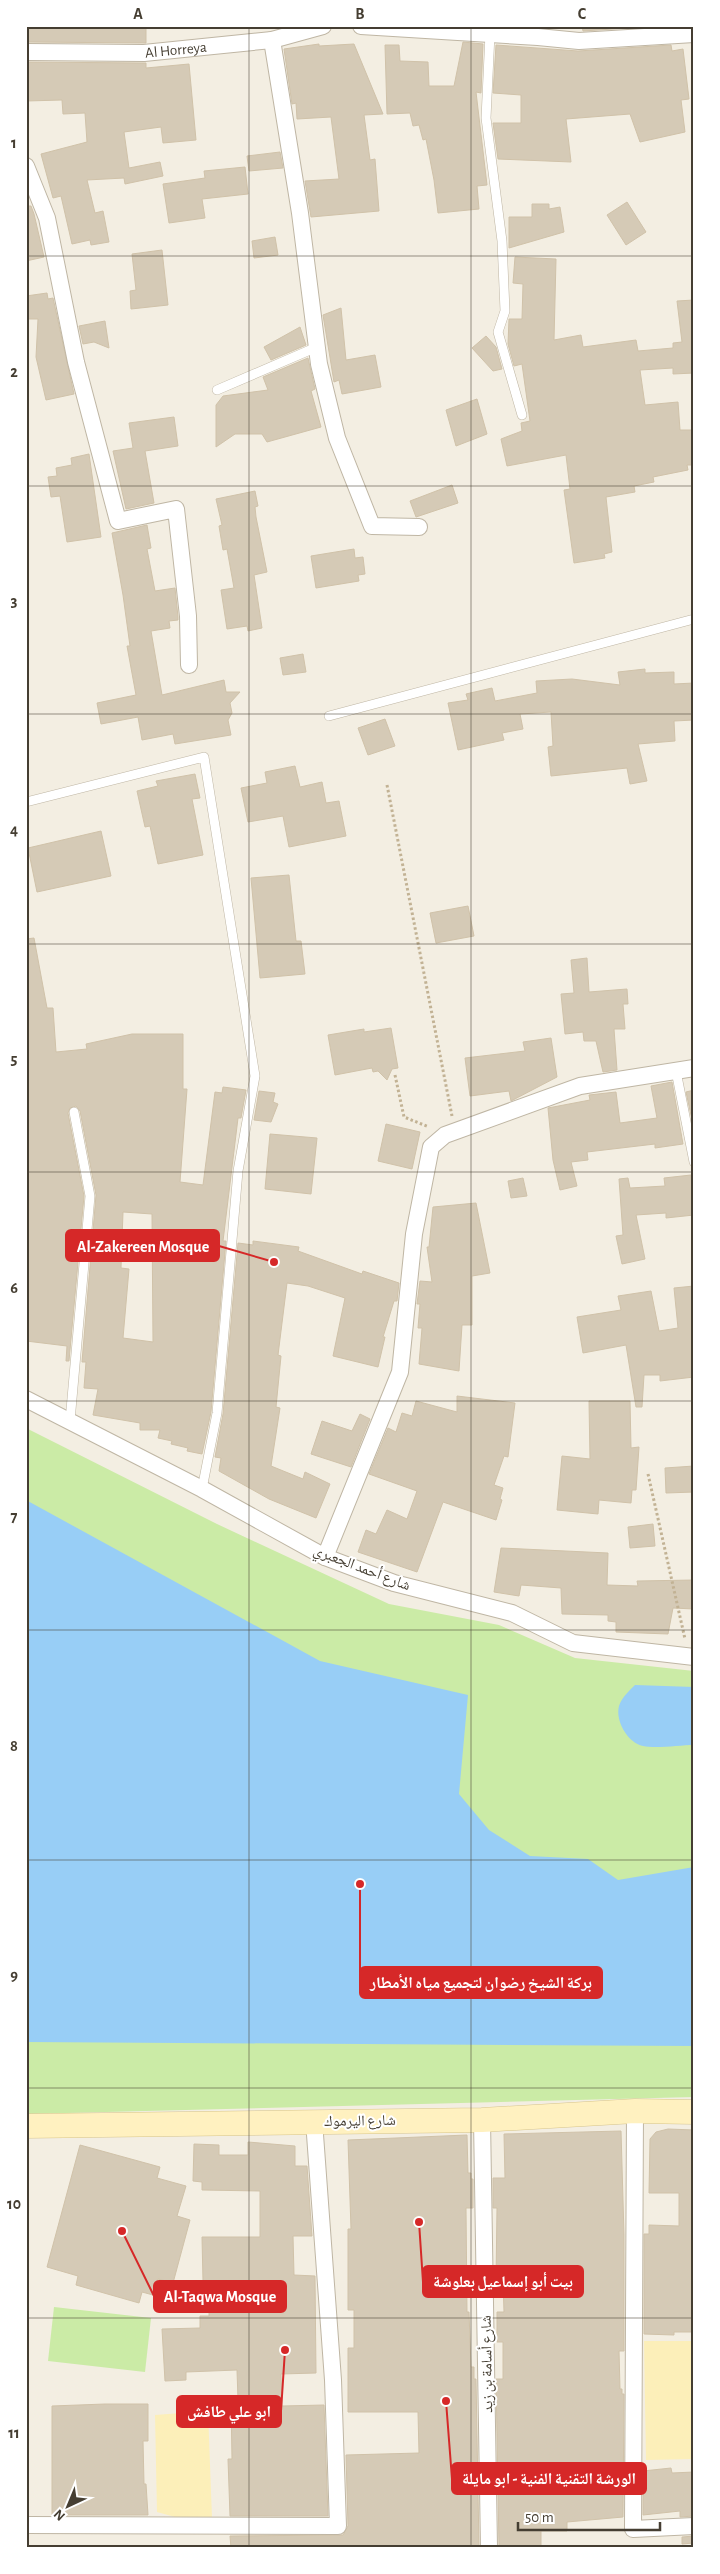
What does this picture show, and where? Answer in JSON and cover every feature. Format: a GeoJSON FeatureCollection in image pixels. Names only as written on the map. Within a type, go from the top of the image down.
{"type":"FeatureCollection","features":[{"type":"Feature","properties":{"kind":"street","name":"Al Horreya"},"geometry":{"type":"LineString","coordinates":[[26,52],[144,53],[272,40],[323,26]]}},
{"type":"Feature","properties":{"kind":"street"},"geometry":{"type":"LineString","coordinates":[[362,26],[490,34],[537,31],[580,41],[694,34]]}},
{"type":"Feature","properties":{"kind":"street"},"geometry":{"type":"LineString","coordinates":[[272,40],[300,213],[317,347],[337,438],[372,526],[419,527]]}},
{"type":"Feature","properties":{"kind":"street"},"geometry":{"type":"LineString","coordinates":[[26,166],[47,218],[76,362],[118,521],[176,509],[188,616],[189,665]]}},
{"type":"Feature","properties":{"kind":"street"},"geometry":{"type":"LineString","coordinates":[[325,1557],[400,1372],[414,1234],[431,1147],[450,1133],[580,1086],[694,1068]]}},
{"type":"Feature","properties":{"kind":"street","name":"شارع أحمد الجعبري"},"geometry":{"type":"LineString","coordinates":[[26,1399],[202,1490],[325,1557],[394,1583],[512,1614],[573,1643],[691,1657]]}},
{"type":"Feature","properties":{"kind":"street"},"geometry":{"type":"LineString","coordinates":[[635,2112],[633,2529],[694,2526]]}},
{"type":"Feature","properties":{"kind":"street","name":"شارع اليرموك"},"geometry":{"type":"LineString","coordinates":[[26,2126],[482,2120],[635,2112],[694,2112]]}},
{"type":"Feature","properties":{"kind":"street","name":"شارع أسامة بن زيد"},"geometry":{"type":"LineString","coordinates":[[482,2120],[489,2548]]}},
{"type":"Feature","properties":{"kind":"street"},"geometry":{"type":"LineString","coordinates":[[26,2525],[338,2526],[333,2380],[314,2121]]}},
{"type":"Feature","properties":{"kind":"lane"},"geometry":{"type":"LineString","coordinates":[[490,34],[486,118],[502,241],[505,311],[498,332],[522,415]]}},
{"type":"Feature","properties":{"kind":"lane"},"geometry":{"type":"LineString","coordinates":[[217,390],[317,347]]}},
{"type":"Feature","properties":{"kind":"lane"},"geometry":{"type":"LineString","coordinates":[[329,716],[694,620]]}},
{"type":"Feature","properties":{"kind":"lane"},"geometry":{"type":"LineString","coordinates":[[26,802],[204,757],[255,1076],[238,1171],[217,1414],[202,1490]]}},
{"type":"Feature","properties":{"kind":"lane"},"geometry":{"type":"LineString","coordinates":[[676,1071],[694,1162]]}},
{"type":"Feature","properties":{"kind":"lane"},"geometry":{"type":"LineString","coordinates":[[70,1421],[90,1196],[74,1112]]}},
{"type":"Feature","properties":{"kind":"path"},"geometry":{"type":"LineString","coordinates":[[388,785],[450,1133]]}},
{"type":"Feature","properties":{"kind":"path"},"geometry":{"type":"LineString","coordinates":[[395,1075],[404,1116],[450,1133]]}},
{"type":"Feature","properties":{"kind":"path"},"geometry":{"type":"LineString","coordinates":[[648,1474],[691,1657]]}},
{"type":"Feature","properties":{"kind":"green space"},"geometry":{"type":"Polygon","coordinates":[[[26,1428],[217,1524],[389,1604],[499,1625],[575,1658],[694,1671],[694,2097],[26,2114],[26,1428]]]}},
{"type":"Feature","properties":{"kind":"green space"},"geometry":{"type":"Polygon","coordinates":[[[54,2307],[151,2318],[145,2372],[48,2361],[54,2307]]]}},
{"type":"Feature","properties":{"kind":"sand"},"geometry":{"type":"Polygon","coordinates":[[[644,2341],[694,2341],[694,2459],[646,2460],[644,2341]]]}},
{"type":"Feature","properties":{"kind":"sand"},"geometry":{"type":"Polygon","coordinates":[[[208,2411],[212,2518],[204,2525],[157,2512],[155,2415],[208,2411]]]}},
{"type":"Feature","properties":{"kind":"water"},"geometry":{"type":"Polygon","coordinates":[[[26,1500],[320,1661],[468,1695],[459,1794],[489,1830],[530,1856],[588,1859],[618,1880],[694,1867],[694,2046],[26,2042],[26,1500]]]}},
{"type":"Feature","properties":{"kind":"water"},"geometry":{"type":"Polygon","coordinates":[[[635,1685],[694,1687],[694,1745],[648,1747],[632,1741],[621,1724],[618,1712],[624,1697],[635,1685]]]}},
{"type":"Feature","properties":{"kind":"building"},"geometry":{"type":"Polygon","coordinates":[[[26,26],[146,26],[146,43],[26,42],[26,26]]]}},
{"type":"Feature","properties":{"kind":"building"},"geometry":{"type":"Polygon","coordinates":[[[582,26],[657,26],[583,31],[582,26]]]}},
{"type":"Feature","properties":{"kind":"building"},"geometry":{"type":"Polygon","coordinates":[[[463,42],[483,44],[481,93],[476,92],[487,185],[477,186],[479,209],[438,213],[426,139],[423,140],[419,125],[413,126],[410,113],[387,114],[385,45],[399,45],[400,61],[428,62],[429,86],[454,86],[463,42]]]}},
{"type":"Feature","properties":{"kind":"building"},"geometry":{"type":"Polygon","coordinates":[[[319,44],[319,46],[354,44],[383,114],[364,115],[370,160],[375,159],[379,211],[311,217],[305,181],[339,179],[331,117],[297,119],[296,103],[292,104],[284,49],[319,44]]]}},
{"type":"Feature","properties":{"kind":"building"},"geometry":{"type":"Polygon","coordinates":[[[496,45],[578,51],[671,45],[672,51],[683,49],[689,99],[681,100],[685,132],[640,142],[630,114],[566,119],[571,162],[498,159],[493,123],[521,123],[521,95],[493,93],[496,45]]]}},
{"type":"Feature","properties":{"kind":"building"},"geometry":{"type":"Polygon","coordinates":[[[26,62],[146,63],[146,68],[189,64],[196,140],[163,143],[161,127],[124,132],[129,168],[160,162],[163,176],[125,184],[124,178],[87,180],[95,213],[103,211],[109,242],[91,245],[90,240],[72,244],[61,196],[53,198],[41,154],[87,142],[85,113],[63,114],[62,100],[26,101],[26,62]]]}},
{"type":"Feature","properties":{"kind":"building"},"geometry":{"type":"Polygon","coordinates":[[[280,152],[283,168],[249,171],[247,156],[280,152]]]}},
{"type":"Feature","properties":{"kind":"building"},"geometry":{"type":"Polygon","coordinates":[[[245,167],[248,194],[202,199],[205,218],[169,223],[163,184],[205,178],[204,171],[245,167]]]}},
{"type":"Feature","properties":{"kind":"building"},"geometry":{"type":"Polygon","coordinates":[[[627,202],[646,232],[626,245],[607,215],[627,202]]]}},
{"type":"Feature","properties":{"kind":"building"},"geometry":{"type":"Polygon","coordinates":[[[532,204],[549,204],[549,209],[560,207],[564,232],[509,248],[509,217],[532,217],[532,204]]]}},
{"type":"Feature","properties":{"kind":"building"},"geometry":{"type":"Polygon","coordinates":[[[26,206],[31,206],[34,214],[44,257],[26,261],[26,206]]]}},
{"type":"Feature","properties":{"kind":"building"},"geometry":{"type":"Polygon","coordinates":[[[275,237],[278,255],[254,258],[252,241],[275,237]]]}},
{"type":"Feature","properties":{"kind":"building"},"geometry":{"type":"Polygon","coordinates":[[[162,250],[168,305],[131,309],[130,291],[136,290],[132,254],[162,250]]]}},
{"type":"Feature","properties":{"kind":"building"},"geometry":{"type":"Polygon","coordinates":[[[515,257],[556,259],[554,340],[581,335],[583,347],[636,340],[638,351],[673,348],[673,343],[682,342],[677,301],[694,300],[694,373],[673,374],[673,368],[640,370],[645,405],[678,402],[680,430],[694,430],[694,465],[687,465],[688,470],[653,477],[654,482],[634,486],[635,492],[606,497],[612,552],[604,554],[605,558],[574,563],[564,490],[570,489],[566,455],[507,466],[501,439],[522,431],[521,423],[530,421],[522,364],[514,366],[508,344],[509,319],[522,319],[523,284],[513,283],[515,257]]]}},
{"type":"Feature","properties":{"kind":"building"},"geometry":{"type":"Polygon","coordinates":[[[47,293],[48,299],[53,298],[74,394],[46,400],[36,357],[38,319],[26,319],[26,296],[47,293]]]}},
{"type":"Feature","properties":{"kind":"building"},"geometry":{"type":"Polygon","coordinates":[[[341,308],[346,360],[375,355],[381,387],[342,394],[339,380],[334,382],[323,315],[341,308]]]}},
{"type":"Feature","properties":{"kind":"building"},"geometry":{"type":"Polygon","coordinates":[[[105,321],[109,348],[94,342],[83,344],[79,326],[105,321]]]}},
{"type":"Feature","properties":{"kind":"building"},"geometry":{"type":"Polygon","coordinates":[[[300,327],[306,345],[271,360],[264,347],[300,327]]]}},
{"type":"Feature","properties":{"kind":"building"},"geometry":{"type":"Polygon","coordinates":[[[486,336],[496,347],[502,369],[493,371],[472,348],[486,336]]]}},
{"type":"Feature","properties":{"kind":"building"},"geometry":{"type":"Polygon","coordinates":[[[308,358],[315,389],[311,391],[321,427],[267,442],[262,434],[235,434],[216,447],[216,405],[223,396],[268,390],[263,377],[308,358]]]}},
{"type":"Feature","properties":{"kind":"building"},"geometry":{"type":"Polygon","coordinates":[[[477,399],[487,434],[456,446],[446,410],[477,399]]]}},
{"type":"Feature","properties":{"kind":"building"},"geometry":{"type":"Polygon","coordinates":[[[174,417],[178,446],[145,451],[154,503],[126,509],[113,451],[133,448],[129,423],[174,417]]]}},
{"type":"Feature","properties":{"kind":"building"},"geometry":{"type":"Polygon","coordinates":[[[89,454],[101,537],[67,542],[60,496],[51,497],[48,477],[57,476],[56,468],[72,465],[71,458],[89,454]]]}},
{"type":"Feature","properties":{"kind":"building"},"geometry":{"type":"Polygon","coordinates":[[[452,485],[458,503],[416,517],[410,501],[452,485]]]}},
{"type":"Feature","properties":{"kind":"building"},"geometry":{"type":"Polygon","coordinates":[[[255,491],[258,506],[255,507],[256,517],[267,572],[254,575],[262,628],[248,631],[247,626],[227,629],[221,590],[234,588],[227,549],[223,550],[219,526],[222,525],[216,499],[255,491]]]}},
{"type":"Feature","properties":{"kind":"building"},"geometry":{"type":"Polygon","coordinates":[[[147,525],[151,548],[147,549],[155,591],[175,588],[178,617],[178,620],[169,621],[170,628],[151,631],[162,695],[224,680],[226,692],[240,692],[230,703],[232,713],[228,720],[231,735],[175,744],[173,734],[142,740],[138,717],[101,724],[97,703],[136,695],[127,646],[130,646],[123,595],[112,533],[147,525]]]}},
{"type":"Feature","properties":{"kind":"building"},"geometry":{"type":"Polygon","coordinates":[[[354,549],[355,558],[363,557],[365,574],[358,575],[359,581],[316,588],[311,556],[354,549]]]}},
{"type":"Feature","properties":{"kind":"building"},"geometry":{"type":"Polygon","coordinates":[[[303,654],[306,672],[283,675],[280,658],[303,654]]]}},
{"type":"Feature","properties":{"kind":"building"},"geometry":{"type":"Polygon","coordinates":[[[645,669],[645,673],[674,672],[674,684],[694,683],[694,720],[674,721],[675,741],[638,744],[647,781],[630,784],[627,768],[551,776],[548,747],[553,746],[551,712],[520,714],[523,729],[502,733],[504,740],[458,750],[448,703],[468,700],[466,694],[492,688],[495,701],[537,693],[536,681],[572,679],[620,685],[618,672],[645,669]]]}},
{"type":"Feature","properties":{"kind":"building"},"geometry":{"type":"Polygon","coordinates":[[[385,719],[395,746],[368,755],[358,728],[385,719]]]}},
{"type":"Feature","properties":{"kind":"building"},"geometry":{"type":"Polygon","coordinates":[[[295,766],[300,787],[322,782],[326,803],[339,801],[346,836],[289,847],[283,816],[248,822],[241,788],[267,783],[265,772],[295,766]]]}},
{"type":"Feature","properties":{"kind":"building"},"geometry":{"type":"Polygon","coordinates":[[[195,774],[200,798],[192,799],[203,855],[158,864],[150,826],[145,827],[137,791],[158,786],[156,781],[195,774]]]}},
{"type":"Feature","properties":{"kind":"building"},"geometry":{"type":"Polygon","coordinates":[[[101,831],[111,876],[37,892],[28,848],[101,831]]]}},
{"type":"Feature","properties":{"kind":"building"},"geometry":{"type":"Polygon","coordinates":[[[289,875],[296,941],[301,941],[305,974],[260,978],[251,878],[289,875]]]}},
{"type":"Feature","properties":{"kind":"building"},"geometry":{"type":"Polygon","coordinates":[[[468,906],[474,936],[436,943],[430,913],[468,906]]]}},
{"type":"Feature","properties":{"kind":"building"},"geometry":{"type":"Polygon","coordinates":[[[34,938],[47,1008],[53,1008],[56,1052],[87,1049],[86,1044],[132,1034],[183,1034],[183,1089],[187,1089],[180,1182],[203,1185],[215,1092],[222,1093],[223,1087],[246,1090],[241,1118],[238,1118],[223,1241],[226,1241],[211,1412],[202,1454],[187,1451],[188,1448],[171,1444],[172,1441],[158,1438],[160,1430],[140,1430],[140,1423],[93,1415],[98,1389],[84,1388],[86,1362],[82,1362],[96,1195],[80,1111],[76,1106],[70,1108],[68,1113],[84,1196],[69,1361],[66,1361],[67,1346],[26,1341],[29,1190],[26,1190],[26,939],[34,938]],[[123,1212],[121,1268],[129,1269],[123,1338],[153,1342],[152,1214],[123,1212]]]}},
{"type":"Feature","properties":{"kind":"building"},"geometry":{"type":"Polygon","coordinates":[[[587,958],[589,992],[627,989],[628,1004],[623,1004],[625,1029],[614,1029],[617,1070],[603,1072],[596,1041],[584,1041],[583,1032],[565,1034],[561,994],[574,993],[571,960],[587,958]]]}},
{"type":"Feature","properties":{"kind":"building"},"geometry":{"type":"Polygon","coordinates":[[[391,1028],[398,1068],[392,1069],[387,1080],[378,1071],[373,1072],[372,1068],[335,1075],[328,1035],[364,1029],[364,1032],[391,1028]]]}},
{"type":"Feature","properties":{"kind":"building"},"geometry":{"type":"Polygon","coordinates":[[[551,1038],[557,1077],[511,1101],[509,1091],[470,1096],[465,1058],[525,1051],[523,1042],[551,1038]]]}},
{"type":"Feature","properties":{"kind":"building"},"geometry":{"type":"Polygon","coordinates":[[[672,1082],[683,1144],[655,1148],[655,1144],[587,1152],[588,1160],[571,1162],[577,1186],[560,1190],[553,1160],[548,1108],[590,1100],[589,1095],[616,1092],[620,1123],[657,1118],[651,1086],[672,1082]]]}},
{"type":"Feature","properties":{"kind":"building"},"geometry":{"type":"Polygon","coordinates":[[[694,1090],[694,1129],[686,1092],[694,1090]]]}},
{"type":"Feature","properties":{"kind":"building"},"geometry":{"type":"Polygon","coordinates":[[[259,1091],[275,1093],[273,1102],[278,1104],[271,1122],[254,1120],[259,1091]]]}},
{"type":"Feature","properties":{"kind":"building"},"geometry":{"type":"Polygon","coordinates":[[[386,1124],[420,1132],[412,1169],[378,1161],[386,1124]]]}},
{"type":"Feature","properties":{"kind":"building"},"geometry":{"type":"Polygon","coordinates":[[[270,1134],[317,1138],[311,1194],[265,1189],[270,1134]]]}},
{"type":"Feature","properties":{"kind":"building"},"geometry":{"type":"Polygon","coordinates":[[[691,1175],[694,1215],[666,1218],[666,1213],[636,1215],[645,1259],[622,1264],[616,1236],[623,1235],[619,1179],[628,1178],[630,1188],[665,1186],[664,1178],[691,1175]]]}},
{"type":"Feature","properties":{"kind":"building"},"geometry":{"type":"Polygon","coordinates":[[[523,1178],[527,1196],[511,1198],[508,1181],[523,1178]]]}},
{"type":"Feature","properties":{"kind":"building"},"geometry":{"type":"Polygon","coordinates":[[[476,1203],[490,1273],[472,1276],[472,1325],[462,1325],[459,1371],[419,1364],[422,1328],[418,1328],[420,1304],[417,1304],[420,1281],[432,1282],[427,1247],[429,1247],[433,1207],[476,1203]]]}},
{"type":"Feature","properties":{"kind":"building"},"geometry":{"type":"Polygon","coordinates":[[[253,1241],[299,1247],[298,1251],[362,1274],[363,1271],[399,1283],[397,1301],[394,1301],[383,1337],[385,1337],[378,1367],[333,1356],[345,1298],[308,1286],[287,1283],[278,1355],[281,1356],[276,1407],[280,1408],[271,1466],[303,1479],[305,1472],[330,1484],[316,1518],[269,1499],[219,1471],[221,1458],[215,1457],[223,1414],[238,1243],[253,1245],[253,1241]]]}},
{"type":"Feature","properties":{"kind":"building"},"geometry":{"type":"Polygon","coordinates":[[[694,1286],[694,1377],[660,1381],[660,1375],[644,1375],[642,1407],[636,1407],[626,1345],[583,1353],[577,1317],[621,1310],[618,1296],[651,1291],[659,1331],[678,1328],[674,1288],[694,1286]]]}},
{"type":"Feature","properties":{"kind":"building"},"geometry":{"type":"Polygon","coordinates":[[[457,1396],[515,1403],[508,1457],[504,1456],[494,1485],[503,1488],[500,1499],[502,1500],[496,1520],[443,1502],[417,1572],[358,1552],[366,1530],[376,1534],[387,1510],[407,1519],[417,1491],[369,1474],[388,1428],[396,1432],[402,1413],[412,1416],[416,1401],[457,1412],[457,1396]]]}},
{"type":"Feature","properties":{"kind":"building"},"geometry":{"type":"Polygon","coordinates":[[[589,1401],[630,1401],[631,1448],[639,1447],[636,1490],[632,1490],[631,1503],[599,1500],[598,1514],[557,1510],[562,1456],[590,1459],[589,1401]]]}},
{"type":"Feature","properties":{"kind":"building"},"geometry":{"type":"Polygon","coordinates":[[[360,1414],[370,1419],[351,1467],[311,1454],[322,1421],[352,1431],[360,1414]]]}},
{"type":"Feature","properties":{"kind":"building"},"geometry":{"type":"Polygon","coordinates":[[[694,1466],[694,1492],[666,1493],[665,1468],[694,1466]]]}},
{"type":"Feature","properties":{"kind":"building"},"geometry":{"type":"Polygon","coordinates":[[[653,1524],[655,1546],[630,1548],[628,1527],[653,1524]]]}},
{"type":"Feature","properties":{"kind":"building"},"geometry":{"type":"Polygon","coordinates":[[[501,1548],[608,1553],[607,1585],[638,1586],[637,1581],[694,1580],[694,1609],[673,1608],[668,1634],[616,1632],[616,1622],[608,1621],[608,1615],[562,1614],[561,1588],[521,1585],[519,1596],[494,1592],[501,1548]]]}},
{"type":"Feature","properties":{"kind":"building"},"geometry":{"type":"Polygon","coordinates":[[[668,2129],[694,2130],[694,2332],[674,2332],[674,2335],[644,2334],[644,2234],[649,2234],[649,2225],[679,2226],[679,2193],[649,2193],[650,2139],[656,2132],[668,2129]]]}},
{"type":"Feature","properties":{"kind":"building"},"geometry":{"type":"Polygon","coordinates":[[[621,2131],[624,2235],[624,2351],[619,2351],[620,2389],[622,2389],[622,2394],[624,2394],[623,2517],[567,2522],[567,2531],[541,2531],[541,2548],[499,2548],[496,2379],[503,2379],[503,2342],[497,2342],[497,2312],[504,2312],[503,2281],[496,2281],[497,2208],[493,2208],[493,2178],[505,2178],[504,2134],[621,2131]]]}},
{"type":"Feature","properties":{"kind":"building"},"geometry":{"type":"Polygon","coordinates":[[[467,2135],[468,2173],[471,2173],[471,2179],[473,2179],[473,2208],[466,2208],[467,2312],[469,2312],[471,2367],[474,2367],[474,2379],[476,2379],[479,2548],[231,2548],[230,2536],[343,2535],[348,2526],[346,2455],[419,2453],[418,2412],[348,2412],[348,2348],[354,2348],[354,2310],[348,2310],[348,2229],[351,2229],[348,2140],[467,2135]]]}},
{"type":"Feature","properties":{"kind":"building"},"geometry":{"type":"Polygon","coordinates":[[[248,2142],[295,2146],[295,2166],[307,2166],[312,2236],[293,2236],[294,2275],[315,2276],[316,2373],[281,2374],[282,2406],[324,2405],[328,2516],[230,2516],[228,2459],[232,2459],[231,2400],[238,2400],[237,2370],[186,2372],[186,2380],[165,2381],[162,2329],[200,2328],[200,2316],[209,2316],[209,2310],[249,2309],[248,2281],[203,2281],[202,2237],[260,2237],[260,2191],[202,2190],[202,2182],[193,2181],[194,2144],[219,2145],[219,2155],[248,2155],[248,2142]]]}},
{"type":"Feature","properties":{"kind":"building"},"geometry":{"type":"Polygon","coordinates":[[[80,2145],[160,2167],[157,2178],[186,2186],[177,2216],[190,2220],[173,2283],[158,2279],[153,2295],[142,2292],[139,2303],[76,2285],[78,2276],[47,2267],[80,2145]]]}},
{"type":"Feature","properties":{"kind":"building"},"geometry":{"type":"Polygon","coordinates":[[[148,2404],[148,2441],[143,2441],[144,2484],[146,2484],[148,2515],[52,2515],[52,2406],[148,2404]]]}},
{"type":"Feature","properties":{"kind":"building"},"geometry":{"type":"Polygon","coordinates":[[[671,2468],[672,2473],[694,2472],[694,2516],[680,2517],[680,2511],[643,2515],[643,2471],[671,2468]]]}},
{"type":"Feature","properties":{"kind":"building"},"geometry":{"type":"Polygon","coordinates":[[[694,2536],[694,2543],[682,2544],[682,2537],[694,2536]]]}},
{"type":"Feature","properties":{"kind":"place","name":"Al-Zakereen Mosque"},"geometry":{"type":"Point","coordinates":[274,1262]}},
{"type":"Feature","properties":{"kind":"place","name":"بركة الشيخ رضوان لتجميع مياه الأمطار"},"geometry":{"type":"Point","coordinates":[360,1884]}},
{"type":"Feature","properties":{"kind":"place","name":"بيت أبو إسماعيل بعلوشة"},"geometry":{"type":"Point","coordinates":[419,2222]}},
{"type":"Feature","properties":{"kind":"place","name":"Al-Taqwa Mosque"},"geometry":{"type":"Point","coordinates":[122,2231]}},
{"type":"Feature","properties":{"kind":"place","name":"ابو علي طافش"},"geometry":{"type":"Point","coordinates":[285,2350]}},
{"type":"Feature","properties":{"kind":"place","name":"الورشة التقنية الفنية - ابو مايلة"},"geometry":{"type":"Point","coordinates":[446,2401]}}]}
